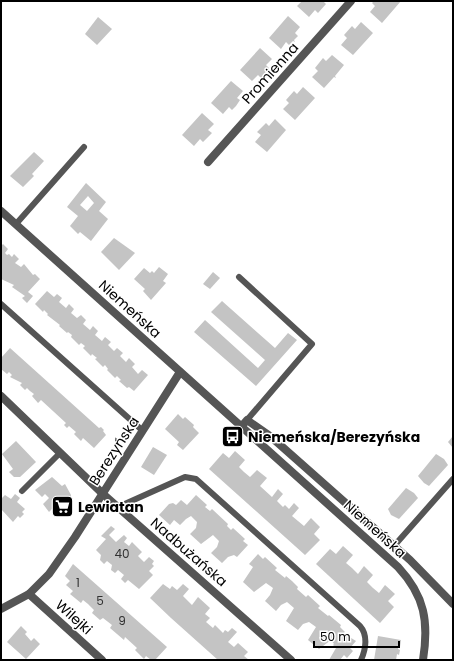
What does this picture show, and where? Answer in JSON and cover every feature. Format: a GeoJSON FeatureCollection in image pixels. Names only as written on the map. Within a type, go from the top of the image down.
{"type":"FeatureCollection","features":[{"type":"Feature","properties":{"kind":"street","name":"Promienna"},"geometry":{"type":"LineString","coordinates":[[208,162],[352,1]]}},
{"type":"Feature","properties":{"kind":"street","name":"Niemeńska"},"geometry":{"type":"LineString","coordinates":[[1,210],[405,575],[417,592],[424,613],[426,635],[423,660]]}},
{"type":"Feature","properties":{"kind":"street","name":"Berezyńska"},"geometry":{"type":"LineString","coordinates":[[1,609],[29,594],[49,574],[103,494],[180,372]]}},
{"type":"Feature","properties":{"kind":"street","name":"Nadbużańska"},"geometry":{"type":"LineString","coordinates":[[1,396],[103,494],[291,660]]}},
{"type":"Feature","properties":{"kind":"street","name":"Niemeńska"},"geometry":{"type":"LineString","coordinates":[[247,420],[270,436],[394,546],[453,604]]}},
{"type":"Feature","properties":{"kind":"street"},"geometry":{"type":"LineString","coordinates":[[241,427],[247,420]]}},
{"type":"Feature","properties":{"kind":"street","name":"Wilejki"},"geometry":{"type":"LineString","coordinates":[[29,594],[102,660]]}},
{"type":"Feature","properties":{"kind":"lane"},"geometry":{"type":"LineString","coordinates":[[16,224],[84,146]]}},
{"type":"Feature","properties":{"kind":"lane"},"geometry":{"type":"LineString","coordinates":[[239,277],[312,344],[247,420]]}},
{"type":"Feature","properties":{"kind":"lane"},"geometry":{"type":"LineString","coordinates":[[1,304],[142,431]]}},
{"type":"Feature","properties":{"kind":"lane"},"geometry":{"type":"LineString","coordinates":[[22,491],[60,453]]}},
{"type":"Feature","properties":{"kind":"lane"},"geometry":{"type":"LineString","coordinates":[[118,507],[186,477],[196,479],[360,626],[365,635],[366,642],[361,660]]}},
{"type":"Feature","properties":{"kind":"lane"},"geometry":{"type":"LineString","coordinates":[[394,546],[453,480]]}},
{"type":"Feature","properties":{"kind":"building"},"geometry":{"type":"Polygon","coordinates":[[[302,1],[323,1],[326,4],[318,13],[315,10],[309,17],[297,6],[302,1]]]}},
{"type":"Feature","properties":{"kind":"building"},"geometry":{"type":"Polygon","coordinates":[[[374,1],[401,1],[382,23],[370,12],[375,6],[372,3],[374,1]]]}},
{"type":"Feature","properties":{"kind":"building"},"geometry":{"type":"Polygon","coordinates":[[[288,16],[300,27],[295,33],[298,36],[294,40],[295,42],[293,41],[289,45],[286,42],[281,49],[269,38],[288,16]]]}},
{"type":"Feature","properties":{"kind":"building"},"geometry":{"type":"Polygon","coordinates":[[[98,17],[112,29],[97,45],[85,34],[98,17]]]}},
{"type":"Feature","properties":{"kind":"building"},"geometry":{"type":"Polygon","coordinates":[[[361,22],[373,33],[353,55],[341,45],[347,38],[344,35],[352,26],[355,29],[361,22]]]}},
{"type":"Feature","properties":{"kind":"building"},"geometry":{"type":"Polygon","coordinates":[[[260,48],[272,59],[266,65],[269,68],[261,78],[258,75],[252,81],[240,70],[260,48]]]}},
{"type":"Feature","properties":{"kind":"building"},"geometry":{"type":"Polygon","coordinates":[[[332,55],[344,65],[335,76],[336,78],[334,77],[324,88],[312,77],[318,71],[315,68],[323,58],[326,61],[332,55]]]}},
{"type":"Feature","properties":{"kind":"building"},"geometry":{"type":"Polygon","coordinates":[[[231,81],[243,91],[237,98],[240,100],[236,106],[232,110],[229,107],[223,114],[211,103],[231,81]]]}},
{"type":"Feature","properties":{"kind":"building"},"geometry":{"type":"Polygon","coordinates":[[[303,87],[315,98],[295,120],[283,109],[289,103],[286,100],[294,91],[297,94],[303,87]]]}},
{"type":"Feature","properties":{"kind":"building"},"geometry":{"type":"Polygon","coordinates":[[[202,113],[214,124],[208,130],[212,133],[203,142],[200,139],[194,146],[182,135],[202,113]]]}},
{"type":"Feature","properties":{"kind":"building"},"geometry":{"type":"Polygon","coordinates":[[[275,119],[286,130],[267,152],[255,142],[261,135],[257,132],[266,123],[269,126],[275,119]]]}},
{"type":"Feature","properties":{"kind":"building"},"geometry":{"type":"Polygon","coordinates":[[[34,152],[44,161],[32,174],[34,176],[23,187],[10,176],[34,152]]]}},
{"type":"Feature","properties":{"kind":"building"},"geometry":{"type":"Polygon","coordinates":[[[86,183],[106,202],[99,211],[108,219],[91,241],[80,232],[78,234],[70,226],[78,216],[67,207],[86,183]],[[88,196],[80,205],[87,211],[94,203],[88,196]]]}},
{"type":"Feature","properties":{"kind":"building"},"geometry":{"type":"Polygon","coordinates":[[[114,238],[135,253],[119,270],[101,252],[114,238]]]}},
{"type":"Feature","properties":{"kind":"building"},"geometry":{"type":"Polygon","coordinates":[[[3,244],[8,249],[5,253],[7,255],[9,254],[12,257],[14,254],[19,259],[15,263],[21,267],[24,264],[33,275],[35,274],[40,279],[28,292],[33,296],[27,303],[22,298],[25,296],[12,287],[14,285],[1,279],[1,246],[3,244]]]}},
{"type":"Feature","properties":{"kind":"building"},"geometry":{"type":"Polygon","coordinates":[[[159,267],[168,274],[163,281],[166,283],[151,300],[143,291],[145,289],[134,279],[144,268],[150,273],[152,271],[154,273],[159,267]]]}},
{"type":"Feature","properties":{"kind":"building"},"geometry":{"type":"Polygon","coordinates":[[[213,272],[220,278],[210,289],[203,284],[213,272]]]}},
{"type":"Feature","properties":{"kind":"building"},"geometry":{"type":"Polygon","coordinates":[[[47,291],[54,297],[57,294],[62,298],[59,302],[66,308],[69,304],[74,309],[71,313],[77,318],[81,315],[86,320],[83,324],[90,330],[93,326],[98,331],[95,335],[102,341],[105,337],[111,342],[108,345],[114,351],[117,348],[123,353],[120,356],[126,362],[129,358],[135,364],[132,367],[138,374],[142,370],[148,375],[134,391],[129,387],[127,388],[119,381],[121,380],[117,376],[115,378],[107,370],[108,369],[105,365],[103,367],[95,359],[97,358],[92,354],[91,356],[83,348],[85,346],[81,343],[79,345],[71,337],[72,335],[68,332],[67,333],[59,326],[60,325],[47,315],[48,314],[44,310],[43,312],[35,304],[47,291]]]}},
{"type":"Feature","properties":{"kind":"building"},"geometry":{"type":"Polygon","coordinates":[[[222,301],[275,348],[288,333],[297,340],[256,386],[194,332],[205,320],[258,368],[265,360],[211,312],[222,301]]]}},
{"type":"Feature","properties":{"kind":"building"},"geometry":{"type":"Polygon","coordinates":[[[10,348],[99,428],[101,427],[104,430],[103,431],[106,435],[94,448],[83,438],[81,441],[74,434],[76,432],[69,426],[67,428],[64,425],[66,423],[41,400],[38,403],[32,396],[34,394],[27,388],[25,390],[20,385],[22,383],[10,377],[12,375],[9,372],[7,374],[1,369],[1,358],[10,348]]]}},
{"type":"Feature","properties":{"kind":"building"},"geometry":{"type":"Polygon","coordinates":[[[178,414],[183,419],[185,417],[194,425],[193,427],[199,433],[183,450],[177,445],[179,442],[165,429],[178,414]]]}},
{"type":"Feature","properties":{"kind":"building"},"geometry":{"type":"Polygon","coordinates":[[[453,436],[453,448],[448,442],[453,436]]]}},
{"type":"Feature","properties":{"kind":"building"},"geometry":{"type":"Polygon","coordinates":[[[16,441],[36,462],[20,477],[14,477],[9,472],[13,469],[2,454],[16,441]]]}},
{"type":"Feature","properties":{"kind":"building"},"geometry":{"type":"Polygon","coordinates":[[[153,447],[167,455],[154,475],[141,467],[153,447]]]}},
{"type":"Feature","properties":{"kind":"building"},"geometry":{"type":"Polygon","coordinates":[[[235,451],[245,460],[239,467],[244,472],[250,477],[257,470],[267,478],[260,486],[272,497],[278,489],[283,494],[277,501],[283,507],[285,505],[289,509],[294,503],[299,508],[292,516],[304,526],[311,518],[320,527],[314,534],[320,540],[305,555],[209,469],[223,453],[229,458],[235,451]]]}},
{"type":"Feature","properties":{"kind":"building"},"geometry":{"type":"Polygon","coordinates":[[[436,454],[444,459],[448,465],[429,486],[418,476],[436,454]]]}},
{"type":"Feature","properties":{"kind":"building"},"geometry":{"type":"Polygon","coordinates":[[[52,477],[62,486],[65,484],[71,495],[69,509],[60,513],[54,507],[49,512],[43,504],[49,498],[45,494],[42,497],[35,490],[52,477]]]}},
{"type":"Feature","properties":{"kind":"building"},"geometry":{"type":"Polygon","coordinates":[[[406,488],[414,493],[418,498],[399,519],[391,515],[388,509],[406,488]]]}},
{"type":"Feature","properties":{"kind":"building"},"geometry":{"type":"Polygon","coordinates":[[[15,494],[20,498],[17,502],[25,509],[22,512],[24,514],[20,518],[18,516],[13,522],[1,509],[1,499],[5,495],[11,499],[15,494]]]}},
{"type":"Feature","properties":{"kind":"building"},"geometry":{"type":"Polygon","coordinates":[[[196,495],[207,505],[205,507],[210,511],[212,509],[228,524],[227,526],[231,530],[233,528],[245,539],[243,541],[248,545],[237,557],[234,555],[228,557],[222,563],[211,553],[217,547],[219,541],[213,535],[201,544],[190,534],[196,528],[197,522],[191,516],[180,525],[174,520],[170,525],[159,515],[169,504],[173,503],[176,505],[181,500],[187,505],[196,495]]]}},
{"type":"Feature","properties":{"kind":"building"},"geometry":{"type":"Polygon","coordinates":[[[111,526],[115,529],[109,535],[116,542],[124,535],[127,538],[124,542],[129,546],[132,542],[142,552],[138,556],[144,562],[149,557],[154,561],[152,564],[154,566],[149,571],[153,575],[139,589],[128,580],[125,583],[121,579],[124,575],[118,570],[115,573],[111,570],[112,565],[107,561],[104,564],[100,560],[101,555],[96,550],[106,539],[101,536],[111,526]]]}},
{"type":"Feature","properties":{"kind":"building"},"geometry":{"type":"Polygon","coordinates":[[[343,546],[353,555],[346,563],[358,574],[364,566],[373,575],[367,582],[373,588],[379,593],[385,585],[395,594],[388,601],[394,607],[380,623],[316,564],[330,549],[336,554],[343,546]]]}},
{"type":"Feature","properties":{"kind":"building"},"geometry":{"type":"Polygon","coordinates":[[[258,554],[263,559],[265,557],[277,568],[275,570],[285,578],[286,576],[292,581],[298,587],[297,589],[306,597],[308,595],[320,606],[318,608],[341,625],[340,627],[345,632],[343,633],[356,641],[350,648],[353,651],[347,658],[344,655],[340,660],[329,660],[336,648],[333,645],[334,644],[331,640],[319,649],[308,640],[316,627],[309,622],[303,624],[298,630],[286,621],[294,608],[287,602],[281,605],[276,611],[265,601],[273,588],[266,583],[254,592],[243,582],[253,567],[249,564],[258,554]]]}},
{"type":"Feature","properties":{"kind":"building"},"geometry":{"type":"Polygon","coordinates":[[[73,564],[167,647],[155,660],[151,660],[146,656],[144,659],[135,650],[137,648],[125,637],[124,640],[110,628],[112,625],[103,618],[100,620],[92,613],[94,610],[88,604],[83,600],[81,603],[70,594],[73,591],[66,585],[70,581],[65,576],[73,564]]]}},
{"type":"Feature","properties":{"kind":"building"},"geometry":{"type":"Polygon","coordinates":[[[163,584],[170,589],[172,586],[177,590],[183,584],[189,589],[183,596],[192,605],[198,597],[210,608],[205,614],[210,618],[206,622],[213,628],[215,625],[223,633],[225,630],[228,632],[232,628],[237,632],[228,642],[234,647],[238,643],[248,652],[244,656],[249,660],[218,660],[150,598],[163,584]]]}},
{"type":"Feature","properties":{"kind":"building"},"geometry":{"type":"Polygon","coordinates":[[[21,626],[27,632],[25,634],[31,641],[34,638],[40,644],[26,659],[7,642],[21,626]]]}},
{"type":"Feature","properties":{"kind":"building"},"geometry":{"type":"Polygon","coordinates":[[[378,636],[401,640],[400,647],[398,646],[398,649],[400,650],[399,655],[397,654],[396,660],[374,660],[378,636]]]}},
{"type":"Feature","properties":{"kind":"place","name":"Niemeńska/Berezyńska"},"geometry":{"type":"Point","coordinates":[233,437]}},
{"type":"Feature","properties":{"kind":"place","name":"Lewiatan"},"geometry":{"type":"Point","coordinates":[63,507]}}]}
